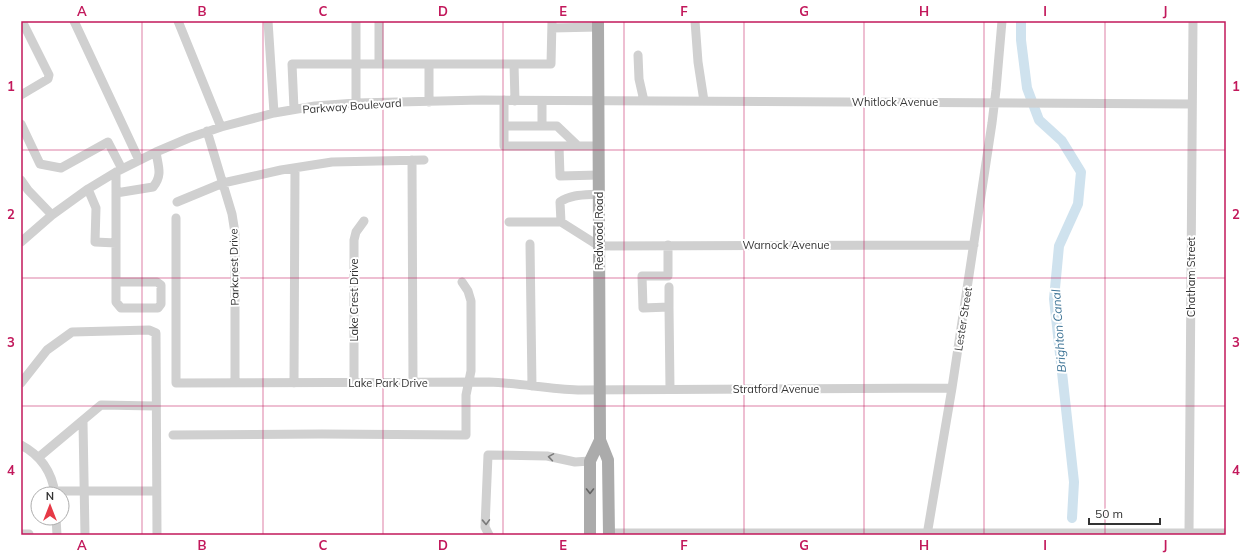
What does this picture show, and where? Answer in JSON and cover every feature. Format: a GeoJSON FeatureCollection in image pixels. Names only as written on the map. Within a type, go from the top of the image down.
{"type":"FeatureCollection","features":[{"type":"Feature","properties":{"kind":"main road","name":"Redwood Road"},"geometry":{"type":"LineString","coordinates":[[598,24],[600,440],[608,460],[609,534]]}},
{"type":"Feature","properties":{"kind":"main road","name":"Redwood Road"},"geometry":{"type":"LineString","coordinates":[[590,535],[590,461],[600,440]]}},
{"type":"Feature","properties":{"kind":"street"},"geometry":{"type":"LineString","coordinates":[[74,21],[139,160]]}},
{"type":"Feature","properties":{"kind":"street"},"geometry":{"type":"LineString","coordinates":[[178,21],[220,127]]}},
{"type":"Feature","properties":{"kind":"street"},"geometry":{"type":"LineString","coordinates":[[268,21],[274,113]]}},
{"type":"Feature","properties":{"kind":"street"},"geometry":{"type":"LineString","coordinates":[[356,21],[356,103]]}},
{"type":"Feature","properties":{"kind":"street"},"geometry":{"type":"LineString","coordinates":[[379,21],[379,64]]}},
{"type":"Feature","properties":{"kind":"street"},"geometry":{"type":"LineString","coordinates":[[695,21],[698,62],[704,101]]}},
{"type":"Feature","properties":{"kind":"street","name":"Lester Street"},"geometry":{"type":"LineString","coordinates":[[928,534],[952,388],[995,103],[1002,21]]}},
{"type":"Feature","properties":{"kind":"street","name":"Chatham Street"},"geometry":{"type":"LineString","coordinates":[[1189,533],[1193,21]]}},
{"type":"Feature","properties":{"kind":"street"},"geometry":{"type":"LineString","coordinates":[[21,95],[48,79],[49,75],[23,23]]}},
{"type":"Feature","properties":{"kind":"street"},"geometry":{"type":"LineString","coordinates":[[294,110],[292,64],[551,64],[552,24],[598,24]]}},
{"type":"Feature","properties":{"kind":"street"},"geometry":{"type":"LineString","coordinates":[[638,55],[639,79],[644,101]]}},
{"type":"Feature","properties":{"kind":"street"},"geometry":{"type":"LineString","coordinates":[[429,64],[429,102]]}},
{"type":"Feature","properties":{"kind":"street"},"geometry":{"type":"LineString","coordinates":[[514,64],[515,101]]}},
{"type":"Feature","properties":{"kind":"street"},"geometry":{"type":"LineString","coordinates":[[504,100],[504,146],[598,146]]}},
{"type":"Feature","properties":{"kind":"street","name":"Parkway Boulevard"},"geometry":{"type":"LineString","coordinates":[[21,242],[52,215],[88,189],[119,170],[156,152],[207,131],[274,113],[336,104],[356,103],[504,100],[598,101]]}},
{"type":"Feature","properties":{"kind":"street"},"geometry":{"type":"LineString","coordinates":[[542,101],[542,126]]}},
{"type":"Feature","properties":{"kind":"street","name":"Whitlock Avenue"},"geometry":{"type":"LineString","coordinates":[[598,101],[1192,104]]}},
{"type":"Feature","properties":{"kind":"street"},"geometry":{"type":"LineString","coordinates":[[21,124],[40,164],[61,168],[108,142],[119,170],[116,194],[116,242],[116,282],[116,302],[121,308],[158,308],[161,304],[161,285],[157,282],[116,282]]}},
{"type":"Feature","properties":{"kind":"street"},"geometry":{"type":"LineString","coordinates":[[504,126],[557,126],[578,146]]}},
{"type":"Feature","properties":{"kind":"street","name":"Parkcrest Drive"},"geometry":{"type":"LineString","coordinates":[[207,131],[232,214],[235,233],[235,383]]}},
{"type":"Feature","properties":{"kind":"street"},"geometry":{"type":"LineString","coordinates":[[559,146],[560,176],[598,175]]}},
{"type":"Feature","properties":{"kind":"street"},"geometry":{"type":"LineString","coordinates":[[116,194],[153,187],[159,180],[156,152]]}},
{"type":"Feature","properties":{"kind":"street"},"geometry":{"type":"LineString","coordinates":[[412,160],[412,383]]}},
{"type":"Feature","properties":{"kind":"street"},"geometry":{"type":"LineString","coordinates":[[177,202],[223,183],[295,168],[332,162],[424,160]]}},
{"type":"Feature","properties":{"kind":"street"},"geometry":{"type":"LineString","coordinates":[[294,383],[295,168]]}},
{"type":"Feature","properties":{"kind":"street"},"geometry":{"type":"LineString","coordinates":[[21,180],[24,193],[52,215]]}},
{"type":"Feature","properties":{"kind":"street"},"geometry":{"type":"LineString","coordinates":[[88,189],[96,208],[95,242],[116,242]]}},
{"type":"Feature","properties":{"kind":"street"},"geometry":{"type":"LineString","coordinates":[[561,222],[560,202],[565,198],[598,194]]}},
{"type":"Feature","properties":{"kind":"street","name":"Lake Park Drive"},"geometry":{"type":"LineString","coordinates":[[176,218],[176,383],[469,382],[506,383],[558,389],[599,390]]}},
{"type":"Feature","properties":{"kind":"street","name":"Lake Crest Drive"},"geometry":{"type":"LineString","coordinates":[[354,383],[354,240],[356,232],[364,221]]}},
{"type":"Feature","properties":{"kind":"street"},"geometry":{"type":"LineString","coordinates":[[509,222],[561,222],[599,246]]}},
{"type":"Feature","properties":{"kind":"street"},"geometry":{"type":"LineString","coordinates":[[530,244],[532,386]]}},
{"type":"Feature","properties":{"kind":"street"},"geometry":{"type":"LineString","coordinates":[[668,245],[670,389]]}},
{"type":"Feature","properties":{"kind":"street","name":"Warnock Avenue"},"geometry":{"type":"LineString","coordinates":[[599,246],[974,245]]}},
{"type":"Feature","properties":{"kind":"street"},"geometry":{"type":"LineString","coordinates":[[668,281],[642,276],[643,308],[669,307]]}},
{"type":"Feature","properties":{"kind":"street"},"geometry":{"type":"LineString","coordinates":[[173,435],[466,435],[466,395],[471,371],[471,301],[468,291],[462,282]]}},
{"type":"Feature","properties":{"kind":"street"},"geometry":{"type":"LineString","coordinates":[[21,383],[47,350],[72,332],[149,330],[156,333],[155,406],[157,535]]}},
{"type":"Feature","properties":{"kind":"street","name":"Stratford Avenue"},"geometry":{"type":"LineString","coordinates":[[599,390],[952,388]]}},
{"type":"Feature","properties":{"kind":"street"},"geometry":{"type":"LineString","coordinates":[[39,457],[102,405],[155,406]]}},
{"type":"Feature","properties":{"kind":"street"},"geometry":{"type":"LineString","coordinates":[[83,422],[85,535]]}},
{"type":"Feature","properties":{"kind":"street"},"geometry":{"type":"LineString","coordinates":[[21,445],[39,457],[47,469],[53,486]]}},
{"type":"Feature","properties":{"kind":"street"},"geometry":{"type":"LineString","coordinates":[[489,535],[485,527],[488,455],[547,456],[575,462],[590,461]]}},
{"type":"Feature","properties":{"kind":"street"},"geometry":{"type":"LineString","coordinates":[[70,491],[156,491]]}},
{"type":"Feature","properties":{"kind":"street"},"geometry":{"type":"LineString","coordinates":[[609,534],[1226,533]]}},
{"type":"Feature","properties":{"kind":"street"},"geometry":{"type":"LineString","coordinates":[[21,534],[29,535]]}},
{"type":"Feature","properties":{"kind":"waterway","name":"Brighton Canal"},"geometry":{"type":"LineString","coordinates":[[1021,21],[1021,40],[1027,88],[1039,120],[1062,141],[1081,172],[1078,204],[1059,246],[1054,299],[1074,482],[1072,518]]}}]}
